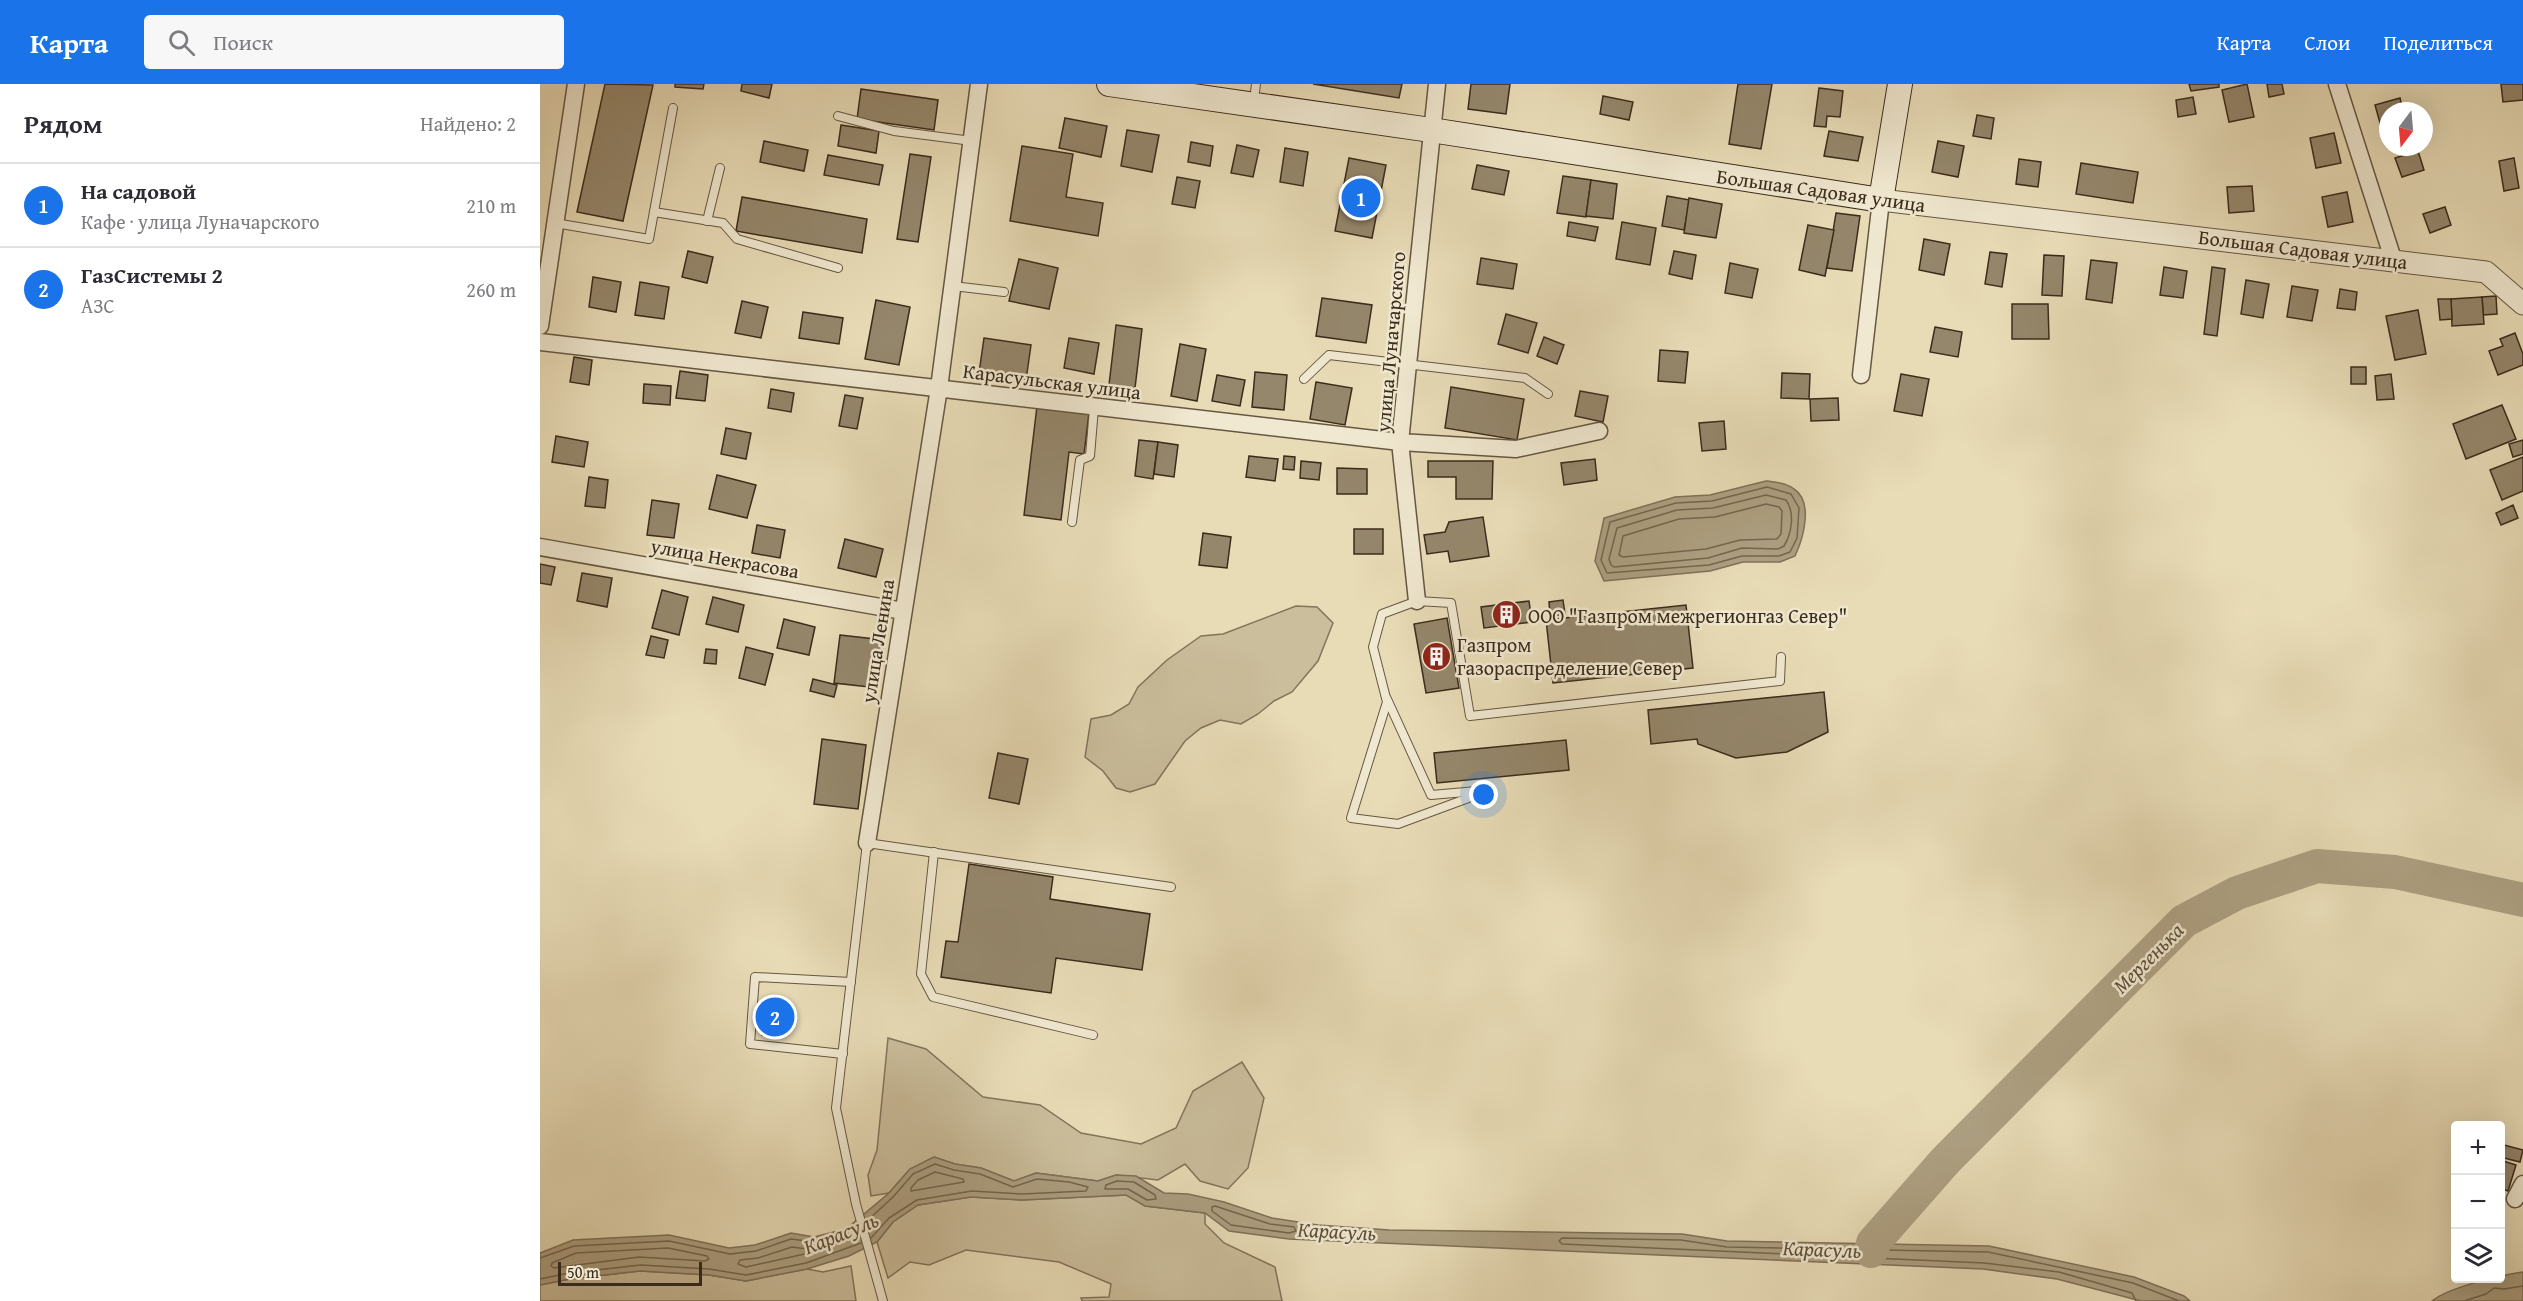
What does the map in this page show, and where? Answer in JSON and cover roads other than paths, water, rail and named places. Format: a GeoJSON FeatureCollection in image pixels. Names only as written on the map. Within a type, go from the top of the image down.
{"type":"FeatureCollection","features":[{"type":"Feature","properties":{"kind":"main road","name":"Большая Садовая улица"},"geometry":{"type":"LineString","coordinates":[[1109,84],[1255,94],[1431,130],[1881,200]]}},
{"type":"Feature","properties":{"kind":"main road"},"geometry":{"type":"LineString","coordinates":[[1881,200],[1900,84]]}},
{"type":"Feature","properties":{"kind":"street"},"geometry":{"type":"LineString","coordinates":[[540,326],[576,84]]}},
{"type":"Feature","properties":{"kind":"street","name":"улица Ленина"},"geometry":{"type":"LineString","coordinates":[[867,843],[939,388],[979,84]]}},
{"type":"Feature","properties":{"kind":"street","name":"улица Луначарского"},"geometry":{"type":"LineString","coordinates":[[1437,84],[1400,442],[1516,449],[1599,431]]}},
{"type":"Feature","properties":{"kind":"street"},"geometry":{"type":"LineString","coordinates":[[2337,84],[2393,259]]}},
{"type":"Feature","properties":{"kind":"street"},"geometry":{"type":"LineString","coordinates":[[1861,375],[1881,200]]}},
{"type":"Feature","properties":{"kind":"street","name":"Большая Садовая улица"},"geometry":{"type":"LineString","coordinates":[[1881,200],[2393,259],[2486,272],[2523,304]]}},
{"type":"Feature","properties":{"kind":"street","name":"Карасульская улица"},"geometry":{"type":"LineString","coordinates":[[540,342],[1400,442]]}},
{"type":"Feature","properties":{"kind":"street"},"geometry":{"type":"LineString","coordinates":[[1400,442],[1417,601]]}},
{"type":"Feature","properties":{"kind":"street","name":"улица Некрасова"},"geometry":{"type":"LineString","coordinates":[[540,547],[903,611]]}},
{"type":"Feature","properties":{"kind":"street"},"geometry":{"type":"LineString","coordinates":[[2515,1199],[2523,1184]]}},
{"type":"Feature","properties":{"kind":"lane"},"geometry":{"type":"LineString","coordinates":[[555,223],[649,239],[673,108]]}},
{"type":"Feature","properties":{"kind":"lane"},"geometry":{"type":"LineString","coordinates":[[838,116],[894,131],[972,141]]}},
{"type":"Feature","properties":{"kind":"lane"},"geometry":{"type":"LineString","coordinates":[[707,221],[720,168]]}},
{"type":"Feature","properties":{"kind":"lane"},"geometry":{"type":"LineString","coordinates":[[654,212],[723,223],[736,239],[838,268]]}},
{"type":"Feature","properties":{"kind":"lane"},"geometry":{"type":"LineString","coordinates":[[953,286],[1004,292]]}},
{"type":"Feature","properties":{"kind":"lane"},"geometry":{"type":"LineString","coordinates":[[1304,379],[1329,355],[1525,378],[1548,394]]}},
{"type":"Feature","properties":{"kind":"lane"},"geometry":{"type":"LineString","coordinates":[[1072,522],[1080,460],[1090,456],[1094,408]]}},
{"type":"Feature","properties":{"kind":"lane"},"geometry":{"type":"LineString","coordinates":[[1386,696],[1431,795],[1490,790],[1398,824],[1351,818],[1387,702],[1373,647],[1382,614],[1417,601],[1451,603],[1470,716],[1780,681],[1781,657]]}},
{"type":"Feature","properties":{"kind":"lane"},"geometry":{"type":"LineString","coordinates":[[867,843],[1171,887]]}},
{"type":"Feature","properties":{"kind":"lane","name":"улица Ленина"},"geometry":{"type":"LineString","coordinates":[[867,843],[836,1108],[856,1204],[883,1301]]}},
{"type":"Feature","properties":{"kind":"lane"},"geometry":{"type":"LineString","coordinates":[[934,852],[921,974],[933,997],[1093,1035]]}},
{"type":"Feature","properties":{"kind":"lane"},"geometry":{"type":"LineString","coordinates":[[843,1054],[750,1044],[755,978],[851,982]]}},
{"type":"Feature","properties":{"kind":"water"},"geometry":{"type":"Polygon","coordinates":[[[1766,481],[1791,487],[1800,495],[1804,503],[1805,521],[1795,556],[1780,562],[1743,562],[1710,571],[1604,581],[1595,561],[1604,518],[1675,497],[1710,495],[1766,481]]]}},
{"type":"Feature","properties":{"kind":"water","name":"Карасуль"},"geometry":{"type":"Polygon","coordinates":[[[934,1157],[955,1164],[981,1168],[1014,1181],[1036,1173],[1098,1181],[1116,1175],[1136,1176],[1164,1193],[1188,1194],[1224,1202],[1272,1218],[1318,1225],[1389,1230],[1682,1234],[1727,1241],[1989,1246],[2134,1277],[2184,1296],[2190,1301],[2141,1301],[2057,1279],[1983,1269],[1289,1239],[1229,1231],[1205,1213],[1145,1206],[1126,1195],[1022,1200],[971,1197],[918,1205],[893,1222],[877,1242],[849,1256],[807,1269],[746,1281],[709,1275],[640,1271],[540,1285],[540,1253],[573,1240],[669,1235],[729,1248],[755,1245],[791,1233],[814,1237],[846,1229],[889,1193],[910,1169],[934,1157]]]}},
{"type":"Feature","properties":{"kind":"water"},"geometry":{"type":"Polygon","coordinates":[[[2523,1272],[2523,1301],[2432,1301],[2450,1291],[2474,1283],[2505,1283],[2505,1276],[2523,1272]]]}},
{"type":"Feature","properties":{"kind":"waterway","name":"Мергенька"},"geometry":{"type":"LineString","coordinates":[[1871,1251],[1873,1243],[1946,1160],[2184,921],[2237,893],[2317,866],[2395,872],[2523,900]]}},
{"type":"Feature","properties":{"kind":"place","name":"На садовой"},"geometry":{"type":"Point","coordinates":[1361,198]}},
{"type":"Feature","properties":{"kind":"place","name":"ООО \"Газпром межрегионгаз Север\""},"geometry":{"type":"Point","coordinates":[1507,615]}},
{"type":"Feature","properties":{"kind":"place","name":"Газпром газораспределение Север"},"geometry":{"type":"Point","coordinates":[1436,656]}},
{"type":"Feature","properties":{"kind":"place","name":"ГазСистемы 2"},"geometry":{"type":"Point","coordinates":[775,1017]}}]}
